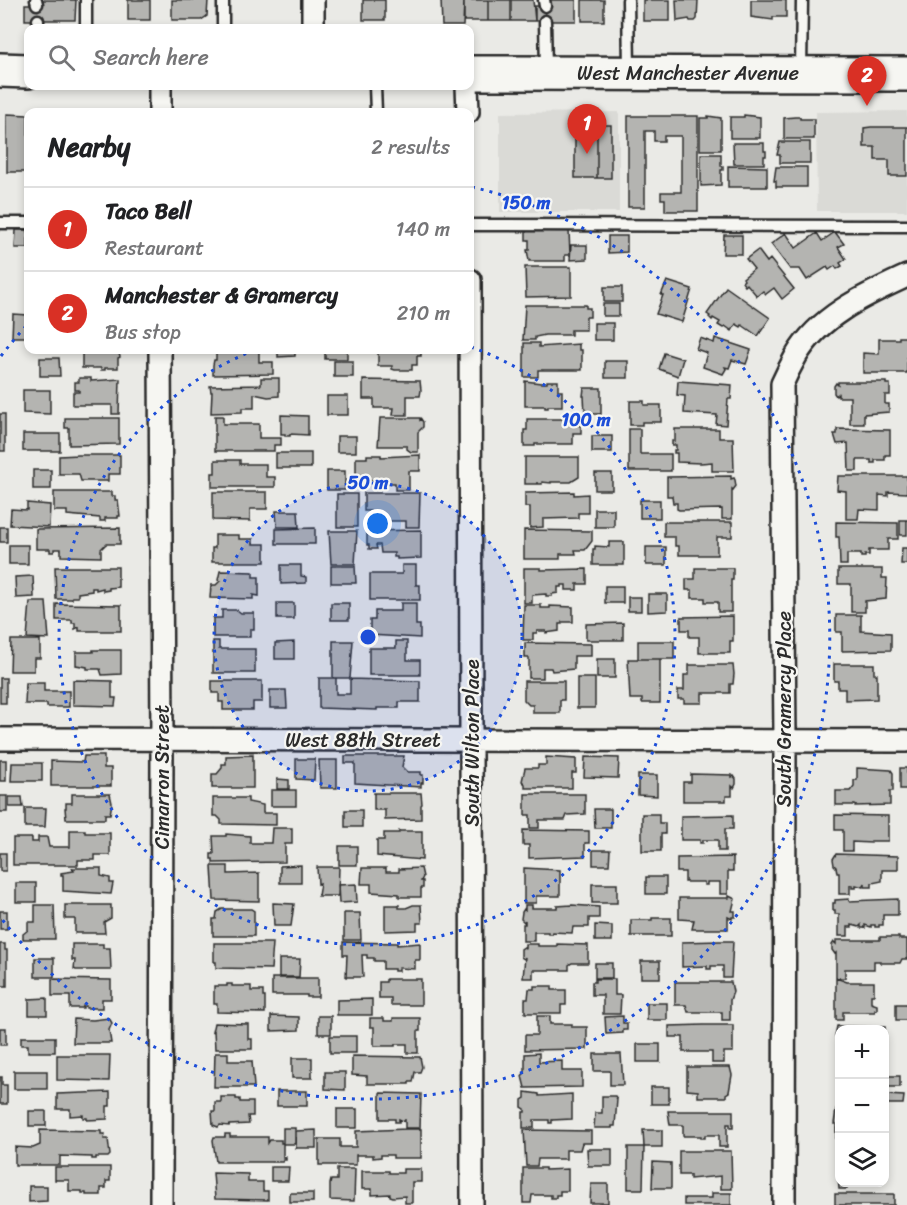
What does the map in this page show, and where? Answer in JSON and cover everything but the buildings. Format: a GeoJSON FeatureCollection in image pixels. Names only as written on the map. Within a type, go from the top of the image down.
{"type":"FeatureCollection","features":[{"type":"Feature","properties":{"kind":"main road"},"geometry":{"type":"LineString","coordinates":[[0,70],[24,70]]}},
{"type":"Feature","properties":{"kind":"main road","name":"West Manchester Avenue"},"geometry":{"type":"LineString","coordinates":[[474,73],[907,74]]}},
{"type":"Feature","properties":{"kind":"street"},"geometry":{"type":"LineString","coordinates":[[313,0],[313,24]]}},
{"type":"Feature","properties":{"kind":"street"},"geometry":{"type":"LineString","coordinates":[[160,90],[160,108]]}},
{"type":"Feature","properties":{"kind":"street"},"geometry":{"type":"LineString","coordinates":[[467,90],[468,108]]}},
{"type":"Feature","properties":{"kind":"street","name":"South Gramercy Place"},"geometry":{"type":"LineString","coordinates":[[784,1205],[785,741],[782,384],[797,354],[818,328],[852,302],[907,276]]}},
{"type":"Feature","properties":{"kind":"street","name":"Cimarron Street"},"geometry":{"type":"LineString","coordinates":[[160,354],[161,1205]]}},
{"type":"Feature","properties":{"kind":"street","name":"South Wilton Place"},"geometry":{"type":"LineString","coordinates":[[470,354],[471,1205]]}},
{"type":"Feature","properties":{"kind":"street","name":"West 88th Street"},"geometry":{"type":"LineString","coordinates":[[0,739],[907,741]]}},
{"type":"Feature","properties":{"kind":"lane"},"geometry":{"type":"LineString","coordinates":[[86,0],[86,24]]}},
{"type":"Feature","properties":{"kind":"lane"},"geometry":{"type":"LineString","coordinates":[[223,0],[224,24]]}},
{"type":"Feature","properties":{"kind":"lane"},"geometry":{"type":"LineString","coordinates":[[628,0],[629,73]]}},
{"type":"Feature","properties":{"kind":"lane"},"geometry":{"type":"LineString","coordinates":[[801,74],[802,0]]}},
{"type":"Feature","properties":{"kind":"lane"},"geometry":{"type":"LineString","coordinates":[[545,21],[546,73]]}},
{"type":"Feature","properties":{"kind":"lane"},"geometry":{"type":"LineString","coordinates":[[375,90],[376,108]]}},
{"type":"Feature","properties":{"kind":"lane"},"geometry":{"type":"LineString","coordinates":[[0,223],[24,223]]}},
{"type":"Feature","properties":{"kind":"lane"},"geometry":{"type":"LineString","coordinates":[[474,225],[907,226]]}},
{"type":"Feature","properties":{"kind":"shaded area"},"geometry":{"type":"Polygon","coordinates":[[[907,111],[907,211],[817,211],[816,112],[907,111]]]}},
{"type":"Feature","properties":{"kind":"shaded area"},"geometry":{"type":"Polygon","coordinates":[[[619,112],[619,212],[500,212],[500,113],[619,112]]]}},
{"type":"Feature","properties":{"kind":"place","name":"Manchester & Gramercy"},"geometry":{"type":"Point","coordinates":[867,106]}},
{"type":"Feature","properties":{"kind":"place","name":"Taco Bell"},"geometry":{"type":"Point","coordinates":[587,154]}}]}
